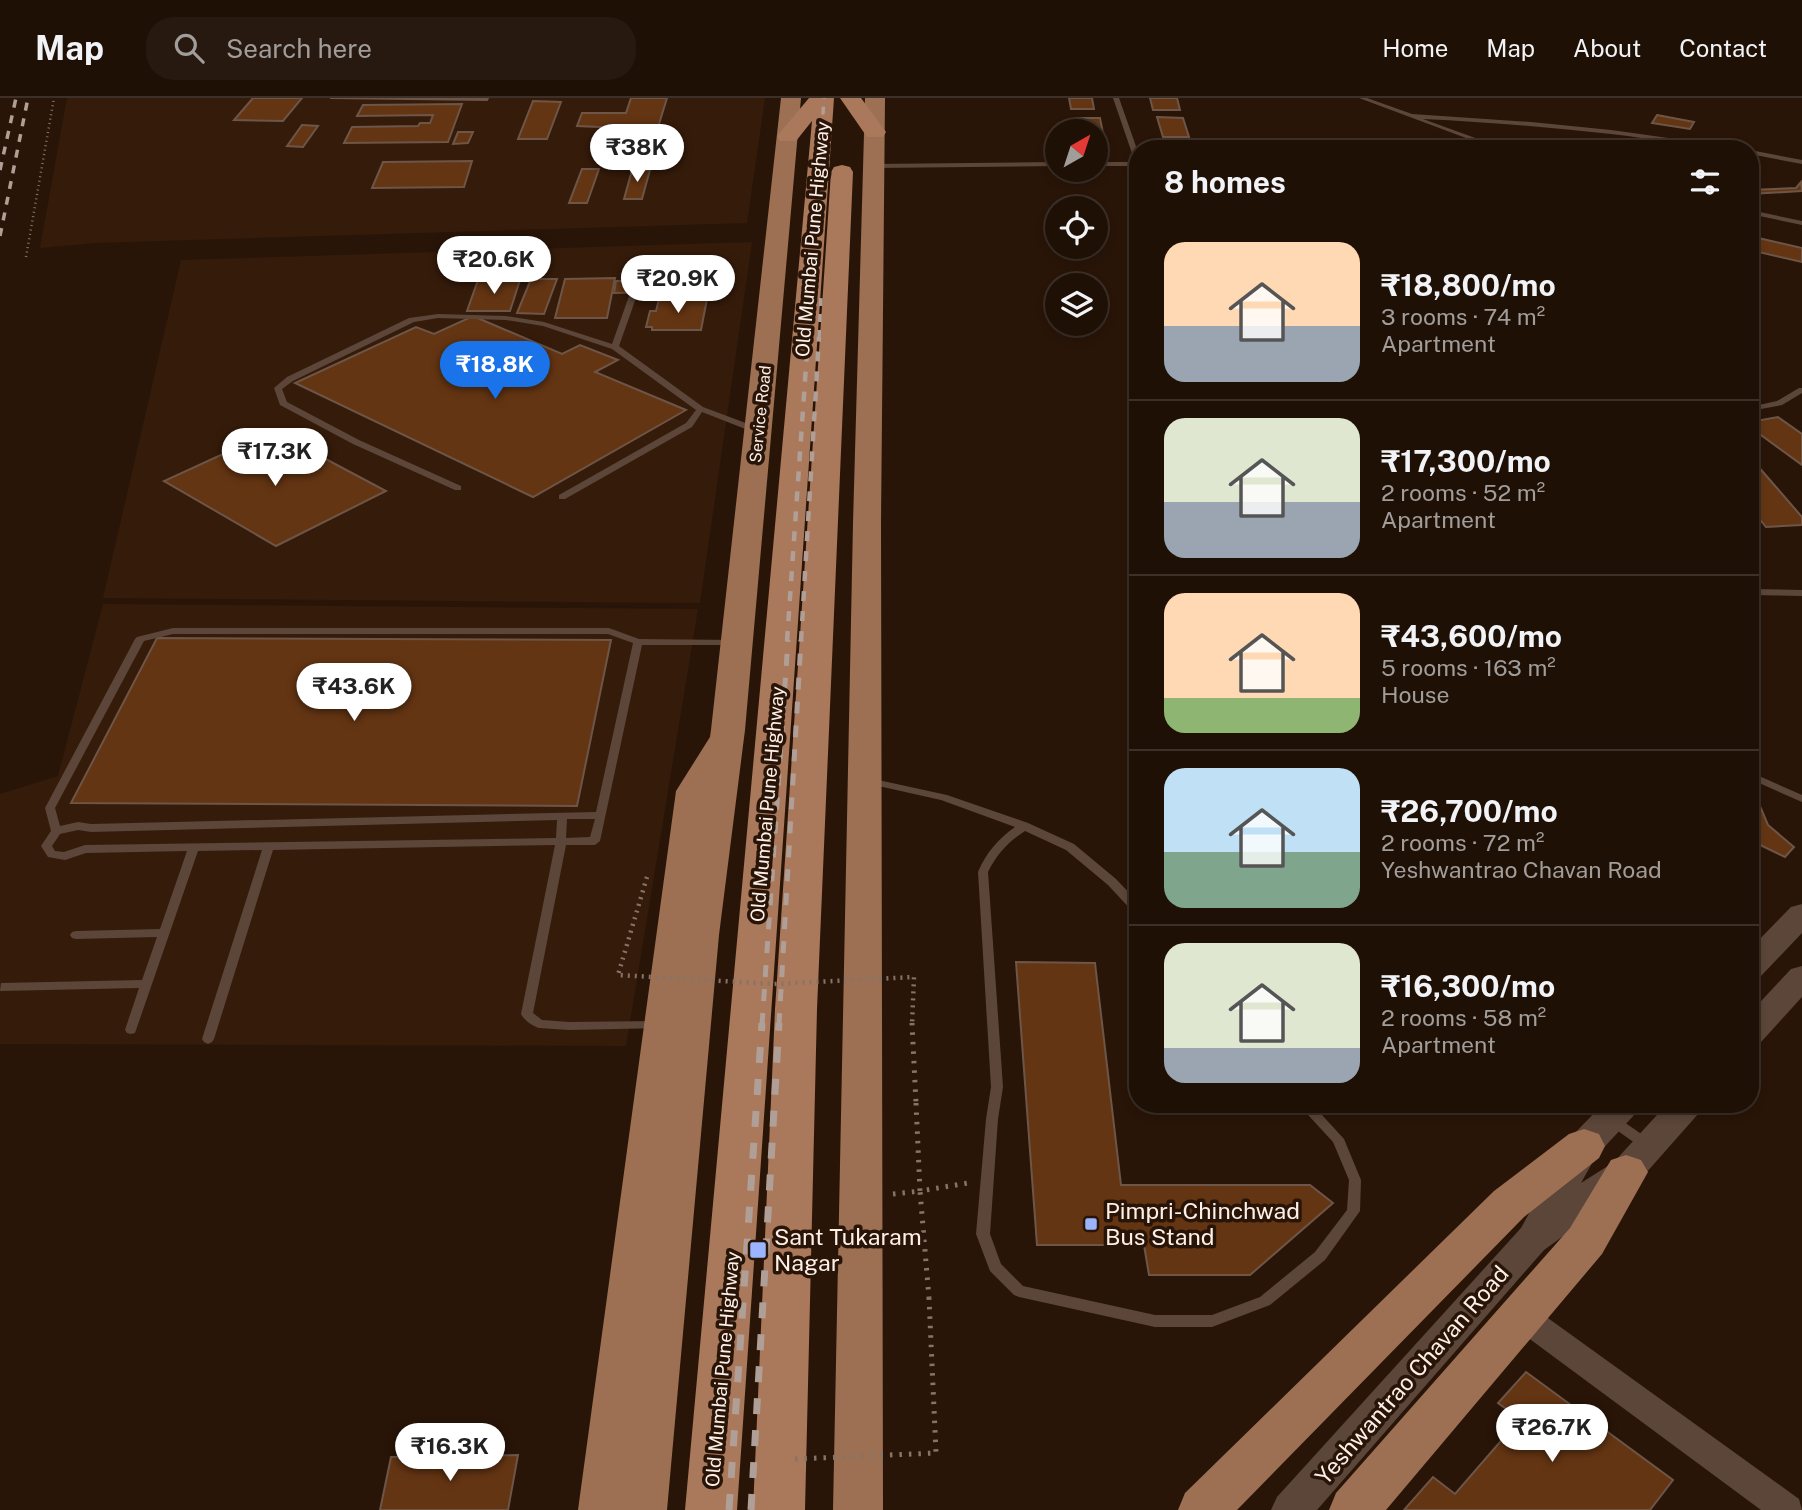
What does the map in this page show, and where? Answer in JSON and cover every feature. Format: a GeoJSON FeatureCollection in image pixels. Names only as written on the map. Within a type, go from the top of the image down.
{"type":"FeatureCollection","features":[{"type":"Feature","properties":{"kind":"highway"},"geometry":{"type":"LineString","coordinates":[[788,136],[822,98]]}},
{"type":"Feature","properties":{"kind":"highway","name":"Old Mumbai Pune Highway"},"geometry":{"type":"LineString","coordinates":[[711,1510],[822,98]]}},
{"type":"Feature","properties":{"kind":"highway"},"geometry":{"type":"LineString","coordinates":[[848,98],[875,132]]}},
{"type":"Feature","properties":{"kind":"highway","name":"Old Mumbai Pune Highway"},"geometry":{"type":"LineString","coordinates":[[779,1510],[796,1009],[848,98]]}},
{"type":"Feature","properties":{"kind":"main road","name":"Service Road"},"geometry":{"type":"LineString","coordinates":[[642,1510],[700,935],[728,730],[791,98]]}},
{"type":"Feature","properties":{"kind":"main road"},"geometry":{"type":"LineString","coordinates":[[858,1510],[875,98]]}},
{"type":"Feature","properties":{"kind":"main road"},"geometry":{"type":"LineString","coordinates":[[603,1510],[693,791],[728,730]]}},
{"type":"Feature","properties":{"kind":"main road"},"geometry":{"type":"LineString","coordinates":[[1203,1510],[1509,1204],[1601,1119]]}},
{"type":"Feature","properties":{"kind":"main road"},"geometry":{"type":"LineString","coordinates":[[1354,1510],[1586,1241],[1638,1159]]}},
{"type":"Feature","properties":{"kind":"street"},"geometry":{"type":"LineString","coordinates":[[1759,959],[1802,914]]}},
{"type":"Feature","properties":{"kind":"street"},"geometry":{"type":"LineString","coordinates":[[1759,1024],[1802,977]]}},
{"type":"Feature","properties":{"kind":"street","name":"Yeshwantrao Chavan Road"},"geometry":{"type":"LineString","coordinates":[[1531,1240],[1638,1159],[1679,1113]]}},
{"type":"Feature","properties":{"kind":"street","name":"Yeshwantrao Chavan Road"},"geometry":{"type":"LineString","coordinates":[[1292,1510],[1531,1240],[1601,1119]]}},
{"type":"Feature","properties":{"kind":"street"},"geometry":{"type":"LineString","coordinates":[[1523,1317],[1784,1509]]}},
{"type":"Feature","properties":{"kind":"lane"},"geometry":{"type":"LineString","coordinates":[[1116,98],[1130,140]]}},
{"type":"Feature","properties":{"kind":"lane"},"geometry":{"type":"LineString","coordinates":[[1362,98],[1477,140]]}},
{"type":"Feature","properties":{"kind":"lane"},"geometry":{"type":"LineString","coordinates":[[1411,116],[1527,122],[1679,140]]}},
{"type":"Feature","properties":{"kind":"lane"},"geometry":{"type":"LineString","coordinates":[[1759,154],[1802,162]]}},
{"type":"Feature","properties":{"kind":"lane"},"geometry":{"type":"LineString","coordinates":[[1108,164],[1129,163]]}},
{"type":"Feature","properties":{"kind":"lane"},"geometry":{"type":"LineString","coordinates":[[874,166],[1045,164]]}},
{"type":"Feature","properties":{"kind":"lane"},"geometry":{"type":"LineString","coordinates":[[1759,214],[1802,223]]}},
{"type":"Feature","properties":{"kind":"lane"},"geometry":{"type":"LineString","coordinates":[[614,347],[632,298]]}},
{"type":"Feature","properties":{"kind":"lane"},"geometry":{"type":"LineString","coordinates":[[458,488],[313,421],[283,403],[278,388],[290,379],[412,320],[478,315],[530,321],[614,347],[700,409],[758,431]]}},
{"type":"Feature","properties":{"kind":"lane"},"geometry":{"type":"LineString","coordinates":[[1759,407],[1779,403],[1802,390]]}},
{"type":"Feature","properties":{"kind":"lane"},"geometry":{"type":"LineString","coordinates":[[562,497],[689,425],[700,409]]}},
{"type":"Feature","properties":{"kind":"lane"},"geometry":{"type":"LineString","coordinates":[[1759,592],[1802,593]]}},
{"type":"Feature","properties":{"kind":"lane"},"geometry":{"type":"LineString","coordinates":[[56,831],[50,808],[140,639],[155,634],[173,631],[610,631],[638,642],[737,642]]}},
{"type":"Feature","properties":{"kind":"lane"},"geometry":{"type":"LineString","coordinates":[[599,815],[91,828],[78,826],[56,831],[46,846],[52,854],[65,856],[85,849],[595,841],[638,642]]}},
{"type":"Feature","properties":{"kind":"lane"},"geometry":{"type":"LineString","coordinates":[[1759,779],[1802,799]]}},
{"type":"Feature","properties":{"kind":"lane"},"geometry":{"type":"LineString","coordinates":[[865,780],[943,797],[1024,826],[1070,847],[1112,882],[1129,900]]}},
{"type":"Feature","properties":{"kind":"lane"},"geometry":{"type":"LineString","coordinates":[[562,816],[561,841],[527,1014],[539,1024],[664,1025]]}},
{"type":"Feature","properties":{"kind":"lane"},"geometry":{"type":"LineString","coordinates":[[1024,826],[1005,838],[990,853],[983,872],[998,1087],[986,1181],[983,1234],[995,1267],[1019,1291],[1155,1321],[1212,1321],[1265,1301],[1320,1256],[1353,1211],[1356,1180],[1338,1139],[1313,1113]]}},
{"type":"Feature","properties":{"kind":"lane"},"geometry":{"type":"LineString","coordinates":[[208,1039],[269,846]]}},
{"type":"Feature","properties":{"kind":"lane"},"geometry":{"type":"LineString","coordinates":[[131,1030],[194,847]]}},
{"type":"Feature","properties":{"kind":"lane"},"geometry":{"type":"LineString","coordinates":[[76,935],[164,933]]}},
{"type":"Feature","properties":{"kind":"lane"},"geometry":{"type":"LineString","coordinates":[[1,987],[147,984]]}},
{"type":"Feature","properties":{"kind":"lane"},"geometry":{"type":"LineString","coordinates":[[1601,1119],[1638,1159]]}},
{"type":"Feature","properties":{"kind":"path"},"geometry":{"type":"LineString","coordinates":[[26,257],[54,98]]}},
{"type":"Feature","properties":{"kind":"path"},"geometry":{"type":"LineString","coordinates":[[647,877],[618,975],[774,984],[914,977],[912,1021],[936,1453],[795,1459]]}},
{"type":"Feature","properties":{"kind":"path"},"geometry":{"type":"LineString","coordinates":[[920,1191],[986,1181]]}},
{"type":"Feature","properties":{"kind":"shaded area"},"geometry":{"type":"Polygon","coordinates":[[[67,98],[765,98],[747,223],[95,243],[40,248],[67,98]]]}},
{"type":"Feature","properties":{"kind":"shaded area"},"geometry":{"type":"Polygon","coordinates":[[[752,242],[700,603],[103,598],[181,260],[752,242]]]}},
{"type":"Feature","properties":{"kind":"shaded area"},"geometry":{"type":"Polygon","coordinates":[[[103,604],[698,609],[626,1046],[0,1044],[0,794],[58,776],[103,604]]]}},
{"type":"Feature","properties":{"kind":"building"},"geometry":{"type":"Polygon","coordinates":[[[253,98],[302,98],[283,121],[234,120],[253,98]]]}},
{"type":"Feature","properties":{"kind":"building"},"geometry":{"type":"Polygon","coordinates":[[[330,98],[488,98],[487,100],[330,98]]]}},
{"type":"Feature","properties":{"kind":"building"},"geometry":{"type":"Polygon","coordinates":[[[631,98],[667,98],[651,150],[615,149],[623,128],[577,126],[582,113],[626,113],[631,98]]]}},
{"type":"Feature","properties":{"kind":"building"},"geometry":{"type":"Polygon","coordinates":[[[1069,98],[1092,98],[1094,109],[1071,109],[1069,98]]]}},
{"type":"Feature","properties":{"kind":"building"},"geometry":{"type":"Polygon","coordinates":[[[1150,98],[1177,98],[1180,110],[1153,110],[1150,98]]]}},
{"type":"Feature","properties":{"kind":"building"},"geometry":{"type":"Polygon","coordinates":[[[533,101],[561,102],[547,139],[518,139],[533,101]]]}},
{"type":"Feature","properties":{"kind":"building"},"geometry":{"type":"Polygon","coordinates":[[[462,104],[448,142],[344,143],[352,127],[418,126],[420,123],[430,123],[433,115],[357,116],[363,105],[462,104]]]}},
{"type":"Feature","properties":{"kind":"building"},"geometry":{"type":"Polygon","coordinates":[[[1657,115],[1694,122],[1690,129],[1652,123],[1657,115]]]}},
{"type":"Feature","properties":{"kind":"building"},"geometry":{"type":"Polygon","coordinates":[[[1157,117],[1183,118],[1189,137],[1163,137],[1157,117]]]}},
{"type":"Feature","properties":{"kind":"building"},"geometry":{"type":"Polygon","coordinates":[[[302,125],[318,126],[303,147],[287,146],[302,125]]]}},
{"type":"Feature","properties":{"kind":"building"},"geometry":{"type":"Polygon","coordinates":[[[458,132],[473,132],[468,143],[453,144],[458,132]]]}},
{"type":"Feature","properties":{"kind":"building"},"geometry":{"type":"Polygon","coordinates":[[[472,161],[464,187],[372,188],[383,162],[472,161]]]}},
{"type":"Feature","properties":{"kind":"building"},"geometry":{"type":"Polygon","coordinates":[[[582,169],[599,169],[587,203],[569,203],[582,169]]]}},
{"type":"Feature","properties":{"kind":"building"},"geometry":{"type":"Polygon","coordinates":[[[632,170],[650,170],[642,199],[624,199],[632,170]]]}},
{"type":"Feature","properties":{"kind":"building"},"geometry":{"type":"Polygon","coordinates":[[[1801,182],[1802,191],[1759,193],[1759,190],[1796,188],[1801,182]]]}},
{"type":"Feature","properties":{"kind":"building"},"geometry":{"type":"Polygon","coordinates":[[[1759,238],[1802,248],[1802,262],[1759,252],[1759,238]]]}},
{"type":"Feature","properties":{"kind":"building"},"geometry":{"type":"Polygon","coordinates":[[[615,278],[607,318],[555,318],[565,279],[615,278]]]}},
{"type":"Feature","properties":{"kind":"building"},"geometry":{"type":"Polygon","coordinates":[[[531,279],[557,279],[544,314],[517,313],[531,279]]]}},
{"type":"Feature","properties":{"kind":"building"},"geometry":{"type":"Polygon","coordinates":[[[705,279],[705,291],[614,293],[616,281],[705,279]]]}},
{"type":"Feature","properties":{"kind":"building"},"geometry":{"type":"Polygon","coordinates":[[[478,280],[520,280],[510,311],[467,311],[478,280]]]}},
{"type":"Feature","properties":{"kind":"building"},"geometry":{"type":"Polygon","coordinates":[[[659,299],[707,299],[701,330],[652,330],[652,327],[646,327],[650,311],[656,311],[659,299]]]}},
{"type":"Feature","properties":{"kind":"building"},"geometry":{"type":"Polygon","coordinates":[[[473,316],[562,354],[580,345],[618,360],[595,372],[686,410],[533,497],[295,383],[416,327],[434,334],[473,316]]]}},
{"type":"Feature","properties":{"kind":"building"},"geometry":{"type":"Polygon","coordinates":[[[1778,417],[1802,434],[1802,465],[1759,434],[1759,420],[1778,417]]]}},
{"type":"Feature","properties":{"kind":"building"},"geometry":{"type":"Polygon","coordinates":[[[273,431],[386,491],[276,546],[164,481],[273,431]]]}},
{"type":"Feature","properties":{"kind":"building"},"geometry":{"type":"Polygon","coordinates":[[[1759,467],[1802,517],[1802,525],[1766,527],[1759,518],[1759,467]]]}},
{"type":"Feature","properties":{"kind":"building"},"geometry":{"type":"Polygon","coordinates":[[[157,638],[611,640],[577,806],[71,803],[157,638]]]}},
{"type":"Feature","properties":{"kind":"building"},"geometry":{"type":"Polygon","coordinates":[[[1759,804],[1768,825],[1794,847],[1785,857],[1759,844],[1759,804]]]}},
{"type":"Feature","properties":{"kind":"building"},"geometry":{"type":"Polygon","coordinates":[[[1016,962],[1095,963],[1121,1185],[1310,1185],[1333,1203],[1250,1275],[1149,1275],[1144,1245],[1037,1245],[1016,962]]]}},
{"type":"Feature","properties":{"kind":"building"},"geometry":{"type":"Polygon","coordinates":[[[1526,1372],[1673,1480],[1650,1510],[1404,1510],[1433,1477],[1455,1494],[1520,1419],[1498,1403],[1526,1372]]]}},
{"type":"Feature","properties":{"kind":"building"},"geometry":{"type":"Polygon","coordinates":[[[518,1455],[508,1510],[380,1510],[391,1457],[518,1455]]]}},
{"type":"Feature","properties":{"kind":"railway"},"geometry":{"type":"LineString","coordinates":[[0,170],[16,98]]}},
{"type":"Feature","properties":{"kind":"railway"},"geometry":{"type":"LineString","coordinates":[[0,236],[28,98]]}},
{"type":"Feature","properties":{"kind":"railway"},"geometry":{"type":"LineString","coordinates":[[808,338],[824,98]]}},
{"type":"Feature","properties":{"kind":"railway"},"geometry":{"type":"LineString","coordinates":[[819,338],[821,297]]}},
{"type":"Feature","properties":{"kind":"railway"},"geometry":{"type":"LineString","coordinates":[[787,641],[808,337]]}},
{"type":"Feature","properties":{"kind":"railway"},"geometry":{"type":"LineString","coordinates":[[801,641],[819,337]]}},
{"type":"Feature","properties":{"kind":"railway"},"geometry":{"type":"LineString","coordinates":[[762,1025],[788,640]]}},
{"type":"Feature","properties":{"kind":"railway"},"geometry":{"type":"LineString","coordinates":[[779,1025],[801,640]]}},
{"type":"Feature","properties":{"kind":"railway"},"geometry":{"type":"LineString","coordinates":[[729,1510],[762,1023]]}},
{"type":"Feature","properties":{"kind":"railway"},"geometry":{"type":"LineString","coordinates":[[751,1510],[779,1023]]}},
{"type":"Feature","properties":{"kind":"place","name":"Pimpri-Chinchwad Bus Stand"},"geometry":{"type":"Point","coordinates":[1091,1224]}},
{"type":"Feature","properties":{"kind":"place","name":"Sant Tukaram Nagar"},"geometry":{"type":"Point","coordinates":[758,1250]}}]}
